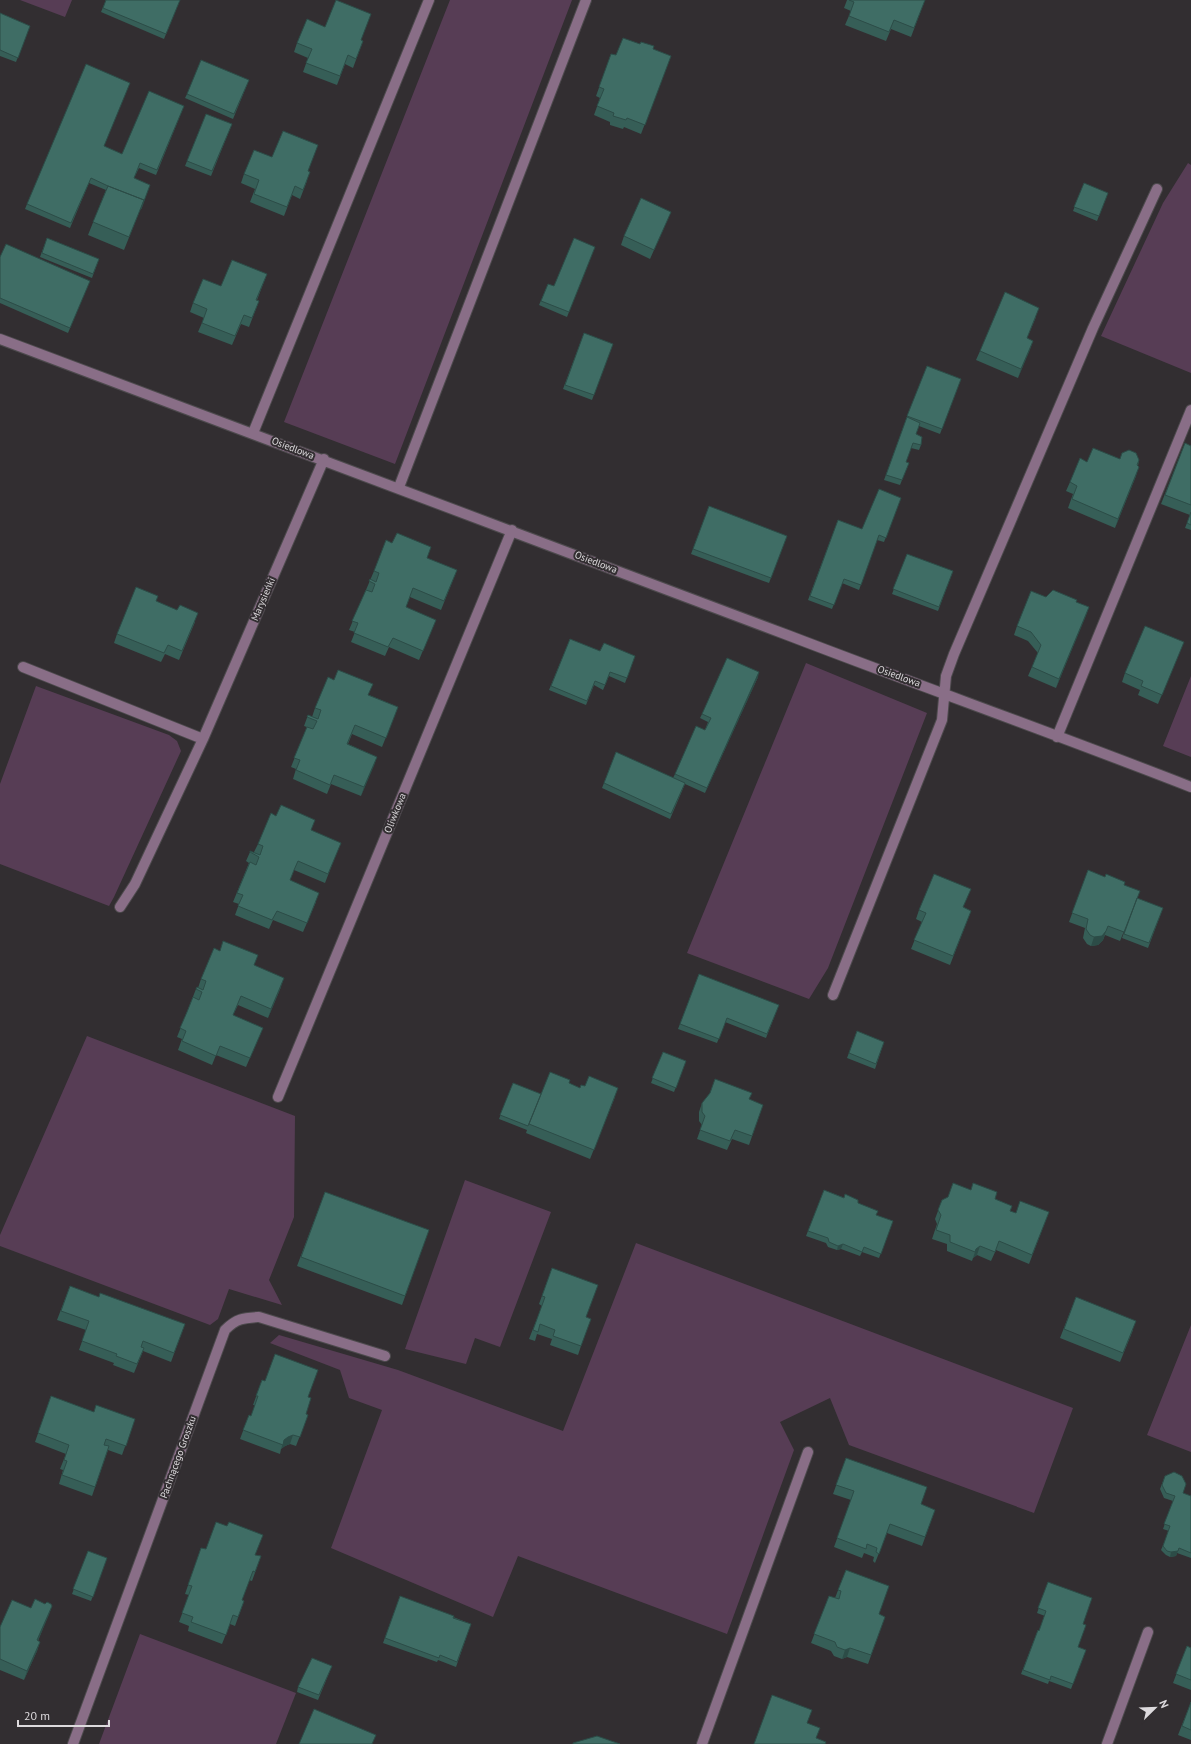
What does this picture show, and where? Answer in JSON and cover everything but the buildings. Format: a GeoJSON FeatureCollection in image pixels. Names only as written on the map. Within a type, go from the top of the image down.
{"type":"FeatureCollection","features":[{"type":"Feature","properties":{"kind":"street"},"geometry":{"type":"LineString","coordinates":[[253,432],[429,0]]}},
{"type":"Feature","properties":{"kind":"street"},"geometry":{"type":"LineString","coordinates":[[398,487],[586,0]]}},
{"type":"Feature","properties":{"kind":"street"},"geometry":{"type":"LineString","coordinates":[[833,995],[942,720],[946,676],[957,647],[1093,328],[1157,189]]}},
{"type":"Feature","properties":{"kind":"street","name":"Osiedlowa"},"geometry":{"type":"LineString","coordinates":[[0,339],[253,432],[1191,787]]}},
{"type":"Feature","properties":{"kind":"street"},"geometry":{"type":"LineString","coordinates":[[1057,737],[1191,410]]}},
{"type":"Feature","properties":{"kind":"street","name":"Marysieńki"},"geometry":{"type":"LineString","coordinates":[[120,907],[135,884],[203,739],[324,459]]}},
{"type":"Feature","properties":{"kind":"street","name":"Oliwkowa"},"geometry":{"type":"LineString","coordinates":[[278,1097],[512,530]]}},
{"type":"Feature","properties":{"kind":"street"},"geometry":{"type":"LineString","coordinates":[[23,667],[203,739]]}},
{"type":"Feature","properties":{"kind":"street","name":"Pachnącego Groszku"},"geometry":{"type":"LineString","coordinates":[[73,1744],[225,1330],[234,1322],[243,1319],[260,1317],[385,1356]]}},
{"type":"Feature","properties":{"kind":"street"},"geometry":{"type":"LineString","coordinates":[[702,1744],[808,1452]]}},
{"type":"Feature","properties":{"kind":"street"},"geometry":{"type":"LineString","coordinates":[[1107,1744],[1148,1632]]}},
{"type":"Feature","properties":{"kind":"shaded area"},"geometry":{"type":"Polygon","coordinates":[[[20,0],[72,0],[65,17],[20,0]]]}},
{"type":"Feature","properties":{"kind":"shaded area"},"geometry":{"type":"Polygon","coordinates":[[[450,0],[572,0],[395,464],[284,422],[450,0]]]}},
{"type":"Feature","properties":{"kind":"shaded area"},"geometry":{"type":"Polygon","coordinates":[[[1188,163],[1191,165],[1191,373],[1101,336],[1163,203],[1188,163]]]}},
{"type":"Feature","properties":{"kind":"shaded area"},"geometry":{"type":"Polygon","coordinates":[[[806,663],[927,713],[828,968],[809,999],[687,953],[806,663]]]}},
{"type":"Feature","properties":{"kind":"shaded area"},"geometry":{"type":"Polygon","coordinates":[[[1191,676],[1191,757],[1163,746],[1191,676]]]}},
{"type":"Feature","properties":{"kind":"shaded area"},"geometry":{"type":"Polygon","coordinates":[[[36,686],[169,735],[177,741],[181,751],[109,906],[0,864],[0,784],[36,686]]]}},
{"type":"Feature","properties":{"kind":"shaded area"},"geometry":{"type":"Polygon","coordinates":[[[87,1036],[295,1116],[294,1217],[269,1280],[282,1305],[229,1289],[218,1319],[210,1325],[0,1246],[0,1235],[87,1036]]]}},
{"type":"Feature","properties":{"kind":"shaded area"},"geometry":{"type":"Polygon","coordinates":[[[465,1180],[551,1212],[500,1347],[475,1338],[466,1364],[405,1349],[465,1180]]]}},
{"type":"Feature","properties":{"kind":"shaded area"},"geometry":{"type":"Polygon","coordinates":[[[636,1243],[1073,1408],[1034,1513],[849,1445],[830,1398],[780,1422],[794,1450],[727,1634],[518,1556],[493,1617],[331,1548],[382,1410],[349,1398],[340,1370],[270,1343],[279,1335],[398,1370],[563,1431],[636,1243]]]}},
{"type":"Feature","properties":{"kind":"shaded area"},"geometry":{"type":"Polygon","coordinates":[[[1191,1325],[1191,1452],[1147,1435],[1191,1325]]]}},
{"type":"Feature","properties":{"kind":"shaded area"},"geometry":{"type":"Polygon","coordinates":[[[140,1634],[296,1693],[276,1744],[99,1744],[140,1634]]]}}]}
